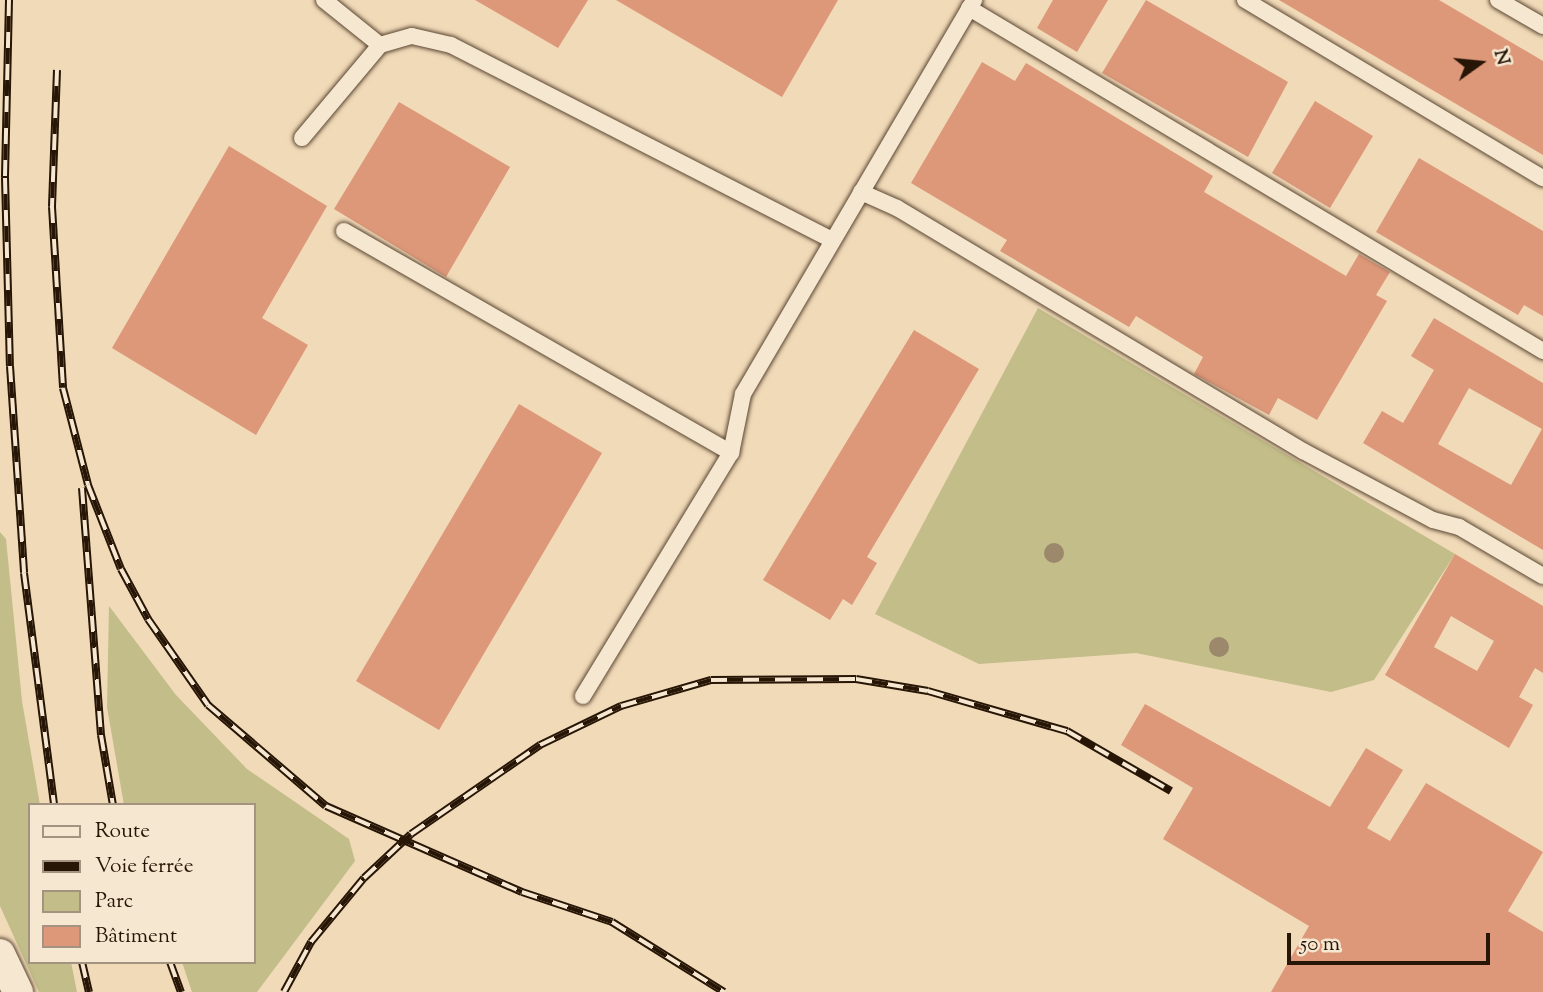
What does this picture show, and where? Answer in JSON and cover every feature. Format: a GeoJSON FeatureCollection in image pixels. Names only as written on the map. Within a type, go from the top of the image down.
{"type":"FeatureCollection","features":[{"type":"Feature","properties":{"kind":"street"},"geometry":{"type":"LineString","coordinates":[[0,954],[18,992]]}},
{"type":"Feature","properties":{"kind":"lane"},"geometry":{"type":"LineString","coordinates":[[324,0],[380,45]]}},
{"type":"Feature","properties":{"kind":"lane"},"geometry":{"type":"LineString","coordinates":[[1245,0],[1543,178]]}},
{"type":"Feature","properties":{"kind":"lane"},"geometry":{"type":"LineString","coordinates":[[1498,0],[1543,26]]}},
{"type":"Feature","properties":{"kind":"lane"},"geometry":{"type":"LineString","coordinates":[[583,696],[731,453],[743,394],[972,4],[1543,351]]}},
{"type":"Feature","properties":{"kind":"lane"},"geometry":{"type":"LineString","coordinates":[[302,138],[380,45],[412,36],[451,45],[832,240]]}},
{"type":"Feature","properties":{"kind":"lane"},"geometry":{"type":"LineString","coordinates":[[861,192],[897,208],[1303,451],[1433,520],[1459,527],[1543,576]]}},
{"type":"Feature","properties":{"kind":"lane"},"geometry":{"type":"LineString","coordinates":[[344,231],[731,453]]}},
{"type":"Feature","properties":{"kind":"green space"},"geometry":{"type":"Polygon","coordinates":[[[1038,308],[1455,554],[1374,680],[1331,692],[1136,653],[979,664],[875,614],[1038,308]]]}},
{"type":"Feature","properties":{"kind":"green space"},"geometry":{"type":"Polygon","coordinates":[[[0,532],[6,539],[22,701],[40,803],[28,803],[28,964],[71,964],[77,992],[39,992],[0,906],[0,532]]]}},
{"type":"Feature","properties":{"kind":"green space"},"geometry":{"type":"Polygon","coordinates":[[[109,606],[176,695],[247,769],[349,839],[355,861],[257,992],[192,992],[183,964],[256,964],[256,803],[124,803],[107,707],[109,606]]]}},
{"type":"Feature","properties":{"kind":"building"},"geometry":{"type":"Polygon","coordinates":[[[475,0],[588,0],[558,48],[475,0]]]}},
{"type":"Feature","properties":{"kind":"building"},"geometry":{"type":"Polygon","coordinates":[[[616,0],[838,0],[782,97],[616,0]]]}},
{"type":"Feature","properties":{"kind":"building"},"geometry":{"type":"Polygon","coordinates":[[[1053,0],[1108,0],[1077,52],[1037,28],[1053,0]]]}},
{"type":"Feature","properties":{"kind":"building"},"geometry":{"type":"Polygon","coordinates":[[[1146,0],[1288,82],[1248,157],[1102,73],[1146,0]]]}},
{"type":"Feature","properties":{"kind":"building"},"geometry":{"type":"Polygon","coordinates":[[[1279,0],[1439,0],[1543,61],[1543,155],[1279,0]]]}},
{"type":"Feature","properties":{"kind":"building"},"geometry":{"type":"Polygon","coordinates":[[[982,62],[1015,81],[1026,63],[1213,176],[1204,192],[1346,276],[1359,254],[1390,272],[1376,295],[1387,301],[1317,420],[1278,398],[1269,415],[1194,374],[1203,357],[1136,316],[1129,327],[1000,251],[1007,240],[911,183],[982,62]]]}},
{"type":"Feature","properties":{"kind":"building"},"geometry":{"type":"Polygon","coordinates":[[[1315,101],[1373,136],[1330,208],[1272,173],[1315,101]]]}},
{"type":"Feature","properties":{"kind":"building"},"geometry":{"type":"Polygon","coordinates":[[[399,102],[510,167],[446,277],[334,209],[399,102]]]}},
{"type":"Feature","properties":{"kind":"building"},"geometry":{"type":"Polygon","coordinates":[[[229,146],[327,206],[262,318],[308,345],[256,435],[112,348],[229,146]]]}},
{"type":"Feature","properties":{"kind":"building"},"geometry":{"type":"Polygon","coordinates":[[[1419,158],[1543,231],[1543,316],[1524,305],[1518,315],[1376,232],[1419,158]]]}},
{"type":"Feature","properties":{"kind":"building"},"geometry":{"type":"Polygon","coordinates":[[[1434,318],[1543,383],[1543,550],[1363,443],[1382,411],[1403,423],[1434,370],[1411,356],[1434,318]],[[1469,388],[1438,444],[1511,485],[1542,429],[1469,388]]]}},
{"type":"Feature","properties":{"kind":"building"},"geometry":{"type":"Polygon","coordinates":[[[914,330],[979,369],[867,557],[877,563],[852,605],[843,599],[830,620],[763,580],[914,330]]]}},
{"type":"Feature","properties":{"kind":"building"},"geometry":{"type":"Polygon","coordinates":[[[519,404],[602,453],[439,730],[356,681],[519,404]]]}},
{"type":"Feature","properties":{"kind":"building"},"geometry":{"type":"Polygon","coordinates":[[[1455,554],[1543,606],[1543,673],[1535,668],[1519,697],[1533,705],[1509,748],[1385,675],[1455,554]],[[1451,616],[1434,647],[1477,671],[1494,641],[1451,616]]]}},
{"type":"Feature","properties":{"kind":"building"},"geometry":{"type":"Polygon","coordinates":[[[1145,704],[1330,807],[1366,748],[1403,770],[1367,828],[1390,841],[1426,783],[1543,852],[1508,911],[1543,932],[1543,992],[1271,992],[1309,926],[1163,839],[1193,788],[1121,745],[1145,704]]]}},
{"type":"Feature","properties":{"kind":"railway"},"geometry":{"type":"LineString","coordinates":[[9,0],[5,178],[10,366],[24,573],[54,803]]}},
{"type":"Feature","properties":{"kind":"railway"},"geometry":{"type":"LineString","coordinates":[[57,70],[52,207],[63,388],[88,485],[121,569],[148,619],[208,705],[326,806],[522,892],[612,922],[724,992]]}},
{"type":"Feature","properties":{"kind":"railway"},"geometry":{"type":"LineString","coordinates":[[82,488],[101,735],[113,803]]}},
{"type":"Feature","properties":{"kind":"railway"},"geometry":{"type":"LineString","coordinates":[[284,992],[311,942],[364,878],[411,834],[540,745],[621,706],[711,680],[856,679],[928,691],[1067,731],[1171,791]]}},
{"type":"Feature","properties":{"kind":"railway"},"geometry":{"type":"LineString","coordinates":[[82,964],[89,992]]}},
{"type":"Feature","properties":{"kind":"railway"},"geometry":{"type":"LineString","coordinates":[[171,964],[181,992]]}}]}
